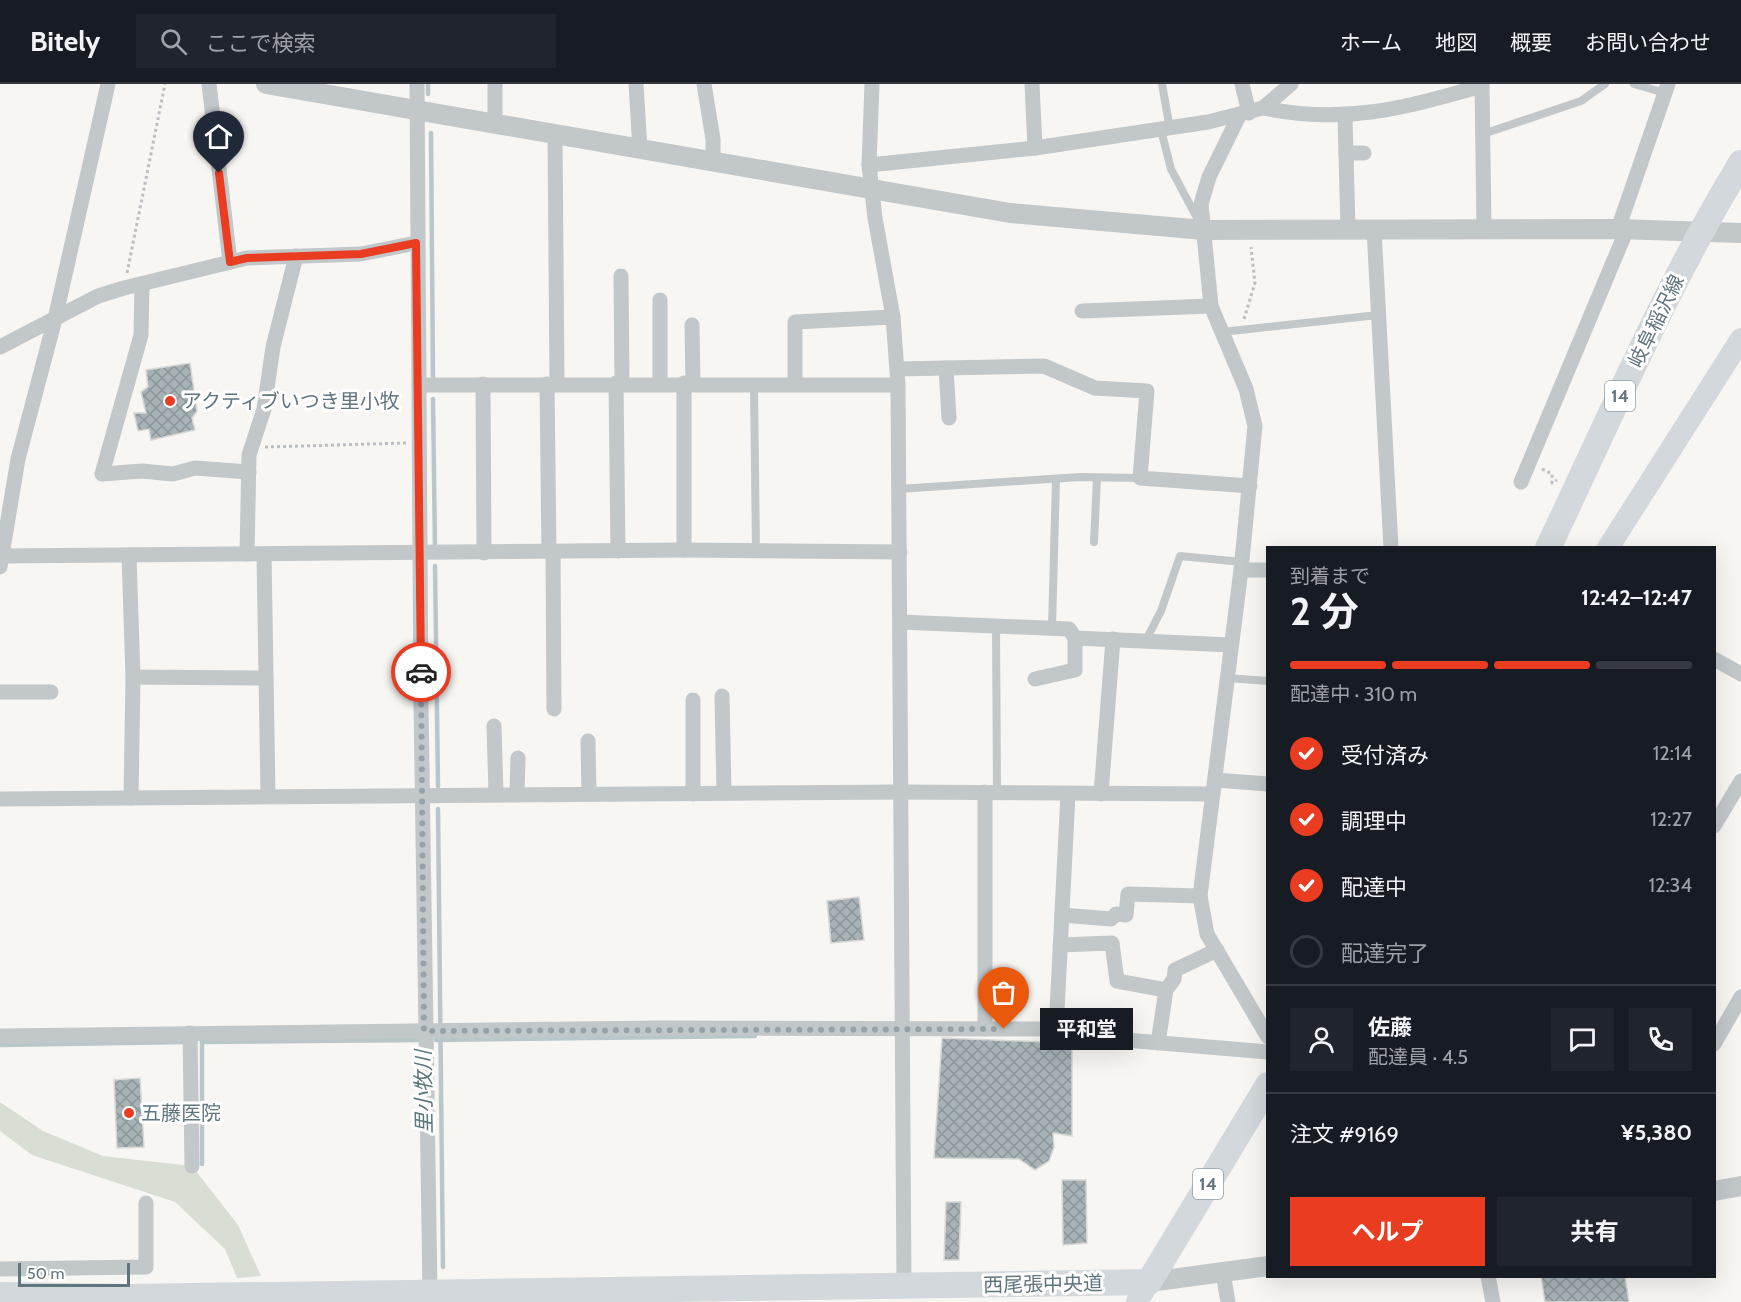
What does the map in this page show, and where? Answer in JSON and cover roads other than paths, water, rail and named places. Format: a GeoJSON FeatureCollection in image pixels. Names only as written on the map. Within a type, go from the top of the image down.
{"type":"FeatureCollection","features":[{"type":"Feature","properties":{"kind":"main road","name":"岐阜稲沢線"},"geometry":{"type":"LineString","coordinates":[[1549,546],[1693,246],[1741,163]]}},
{"type":"Feature","properties":{"kind":"main road"},"geometry":{"type":"LineString","coordinates":[[1609,546],[1741,339]]}},
{"type":"Feature","properties":{"kind":"main road","name":"14"},"geometry":{"type":"LineString","coordinates":[[1143,1292],[1266,1088]]}},
{"type":"Feature","properties":{"kind":"main road","name":"西尾張中央道"},"geometry":{"type":"LineString","coordinates":[[0,1296],[127,1300],[430,1293],[492,1297],[636,1296],[904,1287],[1143,1292]]}},
{"type":"Feature","properties":{"kind":"street"},"geometry":{"type":"LineString","coordinates":[[108,84],[56,319],[18,459],[1,562],[129,555],[684,550],[900,552]]}},
{"type":"Feature","properties":{"kind":"street"},"geometry":{"type":"LineString","coordinates":[[209,84],[230,262]]}},
{"type":"Feature","properties":{"kind":"street"},"geometry":{"type":"LineString","coordinates":[[266,84],[344,91],[417,110],[1010,213],[1204,230],[1623,229],[1741,233]]}},
{"type":"Feature","properties":{"kind":"street"},"geometry":{"type":"LineString","coordinates":[[417,84],[416,243],[423,794],[435,1031],[430,1293]]}},
{"type":"Feature","properties":{"kind":"street"},"geometry":{"type":"LineString","coordinates":[[495,84],[495,124]]}},
{"type":"Feature","properties":{"kind":"street"},"geometry":{"type":"LineString","coordinates":[[636,84],[640,150]]}},
{"type":"Feature","properties":{"kind":"street"},"geometry":{"type":"LineString","coordinates":[[704,84],[713,139],[713,161]]}},
{"type":"Feature","properties":{"kind":"street"},"geometry":{"type":"LineString","coordinates":[[872,84],[869,165],[893,317],[898,385],[904,1287]]}},
{"type":"Feature","properties":{"kind":"street"},"geometry":{"type":"LineString","coordinates":[[1032,84],[1035,148]]}},
{"type":"Feature","properties":{"kind":"street"},"geometry":{"type":"LineString","coordinates":[[1242,84],[1250,112]]}},
{"type":"Feature","properties":{"kind":"street"},"geometry":{"type":"LineString","coordinates":[[1266,1034],[1207,934],[1200,896],[1242,566],[1255,426],[1246,389],[1220,333],[1211,306],[1201,204],[1209,177],[1250,112],[1291,84]]}},
{"type":"Feature","properties":{"kind":"street"},"geometry":{"type":"LineString","coordinates":[[869,165],[1035,148],[1166,130],[1250,112],[1345,117],[1403,108],[1482,85],[1484,229]]}},
{"type":"Feature","properties":{"kind":"street"},"geometry":{"type":"LineString","coordinates":[[1521,482],[1623,229],[1666,88]]}},
{"type":"Feature","properties":{"kind":"street"},"geometry":{"type":"LineString","coordinates":[[1345,117],[1348,230]]}},
{"type":"Feature","properties":{"kind":"street"},"geometry":{"type":"LineString","coordinates":[[554,709],[551,552],[555,135]]}},
{"type":"Feature","properties":{"kind":"street"},"geometry":{"type":"LineString","coordinates":[[1346,153],[1364,153]]}},
{"type":"Feature","properties":{"kind":"street"},"geometry":{"type":"LineString","coordinates":[[1374,229],[1391,546]]}},
{"type":"Feature","properties":{"kind":"street"},"geometry":{"type":"LineString","coordinates":[[0,347],[98,296],[124,288],[247,258],[361,254],[416,243]]}},
{"type":"Feature","properties":{"kind":"street"},"geometry":{"type":"LineString","coordinates":[[247,554],[249,472],[252,447],[264,409],[273,347],[296,256]]}},
{"type":"Feature","properties":{"kind":"street"},"geometry":{"type":"LineString","coordinates":[[618,551],[621,276]]}},
{"type":"Feature","properties":{"kind":"street"},"geometry":{"type":"LineString","coordinates":[[142,284],[141,335],[102,474],[142,471],[173,474],[195,468],[249,472]]}},
{"type":"Feature","properties":{"kind":"street"},"geometry":{"type":"LineString","coordinates":[[660,300],[660,383]]}},
{"type":"Feature","properties":{"kind":"street"},"geometry":{"type":"LineString","coordinates":[[1083,311],[1211,306]]}},
{"type":"Feature","properties":{"kind":"street"},"geometry":{"type":"LineString","coordinates":[[795,384],[795,322],[893,317]]}},
{"type":"Feature","properties":{"kind":"street"},"geometry":{"type":"LineString","coordinates":[[684,550],[688,383],[692,325]]}},
{"type":"Feature","properties":{"kind":"street"},"geometry":{"type":"LineString","coordinates":[[897,369],[1044,366],[1095,388],[1147,391],[1140,478],[1250,486]]}},
{"type":"Feature","properties":{"kind":"street"},"geometry":{"type":"LineString","coordinates":[[946,368],[949,418]]}},
{"type":"Feature","properties":{"kind":"street"},"geometry":{"type":"LineString","coordinates":[[419,385],[552,383],[898,385]]}},
{"type":"Feature","properties":{"kind":"street"},"geometry":{"type":"LineString","coordinates":[[483,384],[484,552]]}},
{"type":"Feature","properties":{"kind":"street"},"geometry":{"type":"LineString","coordinates":[[264,554],[268,796]]}},
{"type":"Feature","properties":{"kind":"street"},"geometry":{"type":"LineString","coordinates":[[129,555],[133,677],[131,798]]}},
{"type":"Feature","properties":{"kind":"street"},"geometry":{"type":"LineString","coordinates":[[1242,566],[1266,570]]}},
{"type":"Feature","properties":{"kind":"street"},"geometry":{"type":"LineString","coordinates":[[900,622],[1069,629],[1075,638],[1075,670],[1035,679]]}},
{"type":"Feature","properties":{"kind":"street"},"geometry":{"type":"LineString","coordinates":[[1075,638],[1231,645]]}},
{"type":"Feature","properties":{"kind":"street"},"geometry":{"type":"LineString","coordinates":[[1101,794],[1113,639]]}},
{"type":"Feature","properties":{"kind":"street"},"geometry":{"type":"LineString","coordinates":[[1716,660],[1741,674]]}},
{"type":"Feature","properties":{"kind":"street"},"geometry":{"type":"LineString","coordinates":[[133,677],[266,678]]}},
{"type":"Feature","properties":{"kind":"street"},"geometry":{"type":"LineString","coordinates":[[0,692],[51,692]]}},
{"type":"Feature","properties":{"kind":"street"},"geometry":{"type":"LineString","coordinates":[[722,696],[724,794]]}},
{"type":"Feature","properties":{"kind":"street"},"geometry":{"type":"LineString","coordinates":[[693,700],[693,794]]}},
{"type":"Feature","properties":{"kind":"street"},"geometry":{"type":"LineString","coordinates":[[494,726],[496,794]]}},
{"type":"Feature","properties":{"kind":"street"},"geometry":{"type":"LineString","coordinates":[[588,741],[589,794]]}},
{"type":"Feature","properties":{"kind":"street"},"geometry":{"type":"LineString","coordinates":[[518,758],[518,794]]}},
{"type":"Feature","properties":{"kind":"street"},"geometry":{"type":"LineString","coordinates":[[1716,823],[1741,781]]}},
{"type":"Feature","properties":{"kind":"street"},"geometry":{"type":"LineString","coordinates":[[0,799],[423,794],[900,792],[1101,794],[1266,784]]}},
{"type":"Feature","properties":{"kind":"street"},"geometry":{"type":"LineString","coordinates":[[985,1029],[991,792]]}},
{"type":"Feature","properties":{"kind":"street"},"geometry":{"type":"LineString","coordinates":[[1056,1031],[1068,794]]}},
{"type":"Feature","properties":{"kind":"street"},"geometry":{"type":"LineString","coordinates":[[1062,915],[1111,919],[1116,914],[1126,915],[1128,894],[1200,896]]}},
{"type":"Feature","properties":{"kind":"street"},"geometry":{"type":"LineString","coordinates":[[1060,945],[1112,944],[1116,981],[1166,990]]}},
{"type":"Feature","properties":{"kind":"street"},"geometry":{"type":"LineString","coordinates":[[1158,1042],[1166,990],[1174,979],[1175,970],[1217,950]]}},
{"type":"Feature","properties":{"kind":"street"},"geometry":{"type":"LineString","coordinates":[[1716,1041],[1741,997]]}},
{"type":"Feature","properties":{"kind":"street"},"geometry":{"type":"LineString","coordinates":[[0,1036],[435,1031],[985,1029],[1056,1031],[1266,1052]]}},
{"type":"Feature","properties":{"kind":"street"},"geometry":{"type":"LineString","coordinates":[[190,1033],[192,1166]]}},
{"type":"Feature","properties":{"kind":"street"},"geometry":{"type":"LineString","coordinates":[[1716,1191],[1741,1186]]}},
{"type":"Feature","properties":{"kind":"street"},"geometry":{"type":"LineString","coordinates":[[0,1269],[147,1267],[146,1203]]}},
{"type":"Feature","properties":{"kind":"street"},"geometry":{"type":"LineString","coordinates":[[1143,1292],[1223,1273],[1266,1266]]}},
{"type":"Feature","properties":{"kind":"street"},"geometry":{"type":"LineString","coordinates":[[1223,1273],[1228,1302]]}},
{"type":"Feature","properties":{"kind":"street"},"geometry":{"type":"LineString","coordinates":[[1488,1278],[1492,1302]]}},
{"type":"Feature","properties":{"kind":"lane"},"geometry":{"type":"LineString","coordinates":[[1162,84],[1171,169],[1204,230]]}},
{"type":"Feature","properties":{"kind":"lane"},"geometry":{"type":"LineString","coordinates":[[1483,134],[1581,101],[1605,84]]}},
{"type":"Feature","properties":{"kind":"lane"},"geometry":{"type":"LineString","coordinates":[[1634,84],[1666,88]]}},
{"type":"Feature","properties":{"kind":"lane"},"geometry":{"type":"LineString","coordinates":[[1220,333],[1378,315]]}},
{"type":"Feature","properties":{"kind":"lane"},"geometry":{"type":"LineString","coordinates":[[754,383],[756,550]]}},
{"type":"Feature","properties":{"kind":"lane"},"geometry":{"type":"LineString","coordinates":[[1094,542],[1097,478]]}},
{"type":"Feature","properties":{"kind":"lane"},"geometry":{"type":"LineString","coordinates":[[899,489],[1056,479],[1140,478]]}},
{"type":"Feature","properties":{"kind":"lane"},"geometry":{"type":"LineString","coordinates":[[1052,628],[1056,479]]}},
{"type":"Feature","properties":{"kind":"lane"},"geometry":{"type":"LineString","coordinates":[[1146,640],[1161,611],[1180,556],[1242,566]]}},
{"type":"Feature","properties":{"kind":"lane"},"geometry":{"type":"LineString","coordinates":[[991,792],[996,626]]}},
{"type":"Feature","properties":{"kind":"lane"},"geometry":{"type":"LineString","coordinates":[[1227,678],[1266,681]]}},
{"type":"Feature","properties":{"kind":"waterway","name":"里小牧川"},"geometry":{"type":"LineString","coordinates":[[428,84],[428,94]]}},
{"type":"Feature","properties":{"kind":"waterway","name":"里小牧川"},"geometry":{"type":"LineString","coordinates":[[431,133],[433,377]]}},
{"type":"Feature","properties":{"kind":"waterway","name":"里小牧川"},"geometry":{"type":"LineString","coordinates":[[433,399],[435,548]]}},
{"type":"Feature","properties":{"kind":"waterway","name":"里小牧川"},"geometry":{"type":"LineString","coordinates":[[435,566],[438,786]]}},
{"type":"Feature","properties":{"kind":"waterway","name":"里小牧川"},"geometry":{"type":"LineString","coordinates":[[438,809],[443,1267]]}},
{"type":"Feature","properties":{"kind":"waterway"},"geometry":{"type":"LineString","coordinates":[[436,1040],[755,1036]]}},
{"type":"Feature","properties":{"kind":"waterway"},"geometry":{"type":"LineString","coordinates":[[202,1164],[202,1042],[422,1040]]}},
{"type":"Feature","properties":{"kind":"waterway"},"geometry":{"type":"LineString","coordinates":[[0,1045],[186,1042]]}},
{"type":"Feature","properties":{"kind":"place","name":"アクティブいつき里小牧"},"geometry":{"type":"Point","coordinates":[170,401]}},
{"type":"Feature","properties":{"kind":"place","name":"平和堂"},"geometry":{"type":"Point","coordinates":[1004,1029]}},
{"type":"Feature","properties":{"kind":"place","name":"五藤医院"},"geometry":{"type":"Point","coordinates":[129,1113]}}]}
